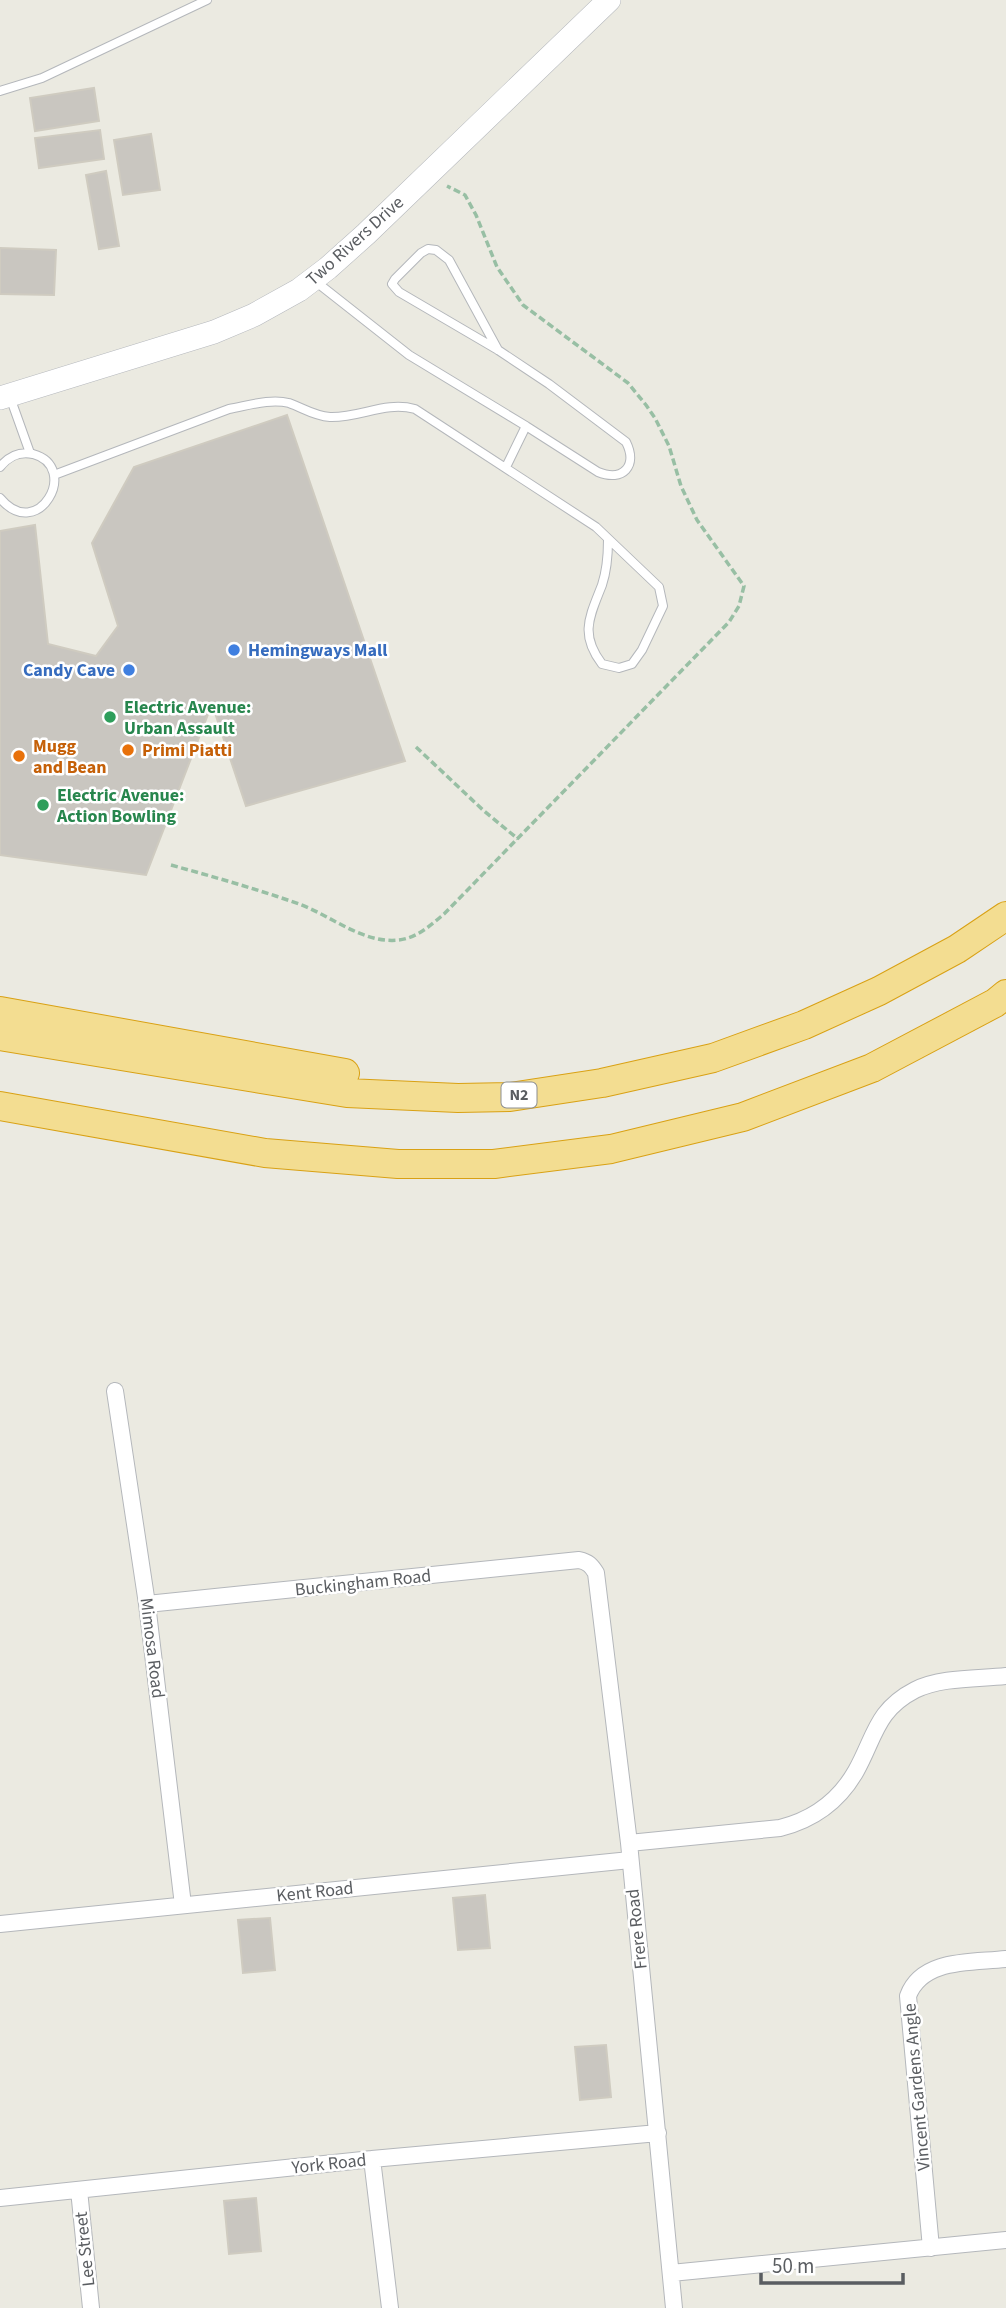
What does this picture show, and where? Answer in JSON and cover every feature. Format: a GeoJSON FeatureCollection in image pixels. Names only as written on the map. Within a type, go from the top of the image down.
{"type":"FeatureCollection","features":[{"type":"Feature","properties":{"kind":"highway","name":"N2"},"geometry":{"type":"LineString","coordinates":[[0,1036],[347,1093],[458,1098],[510,1097],[602,1083],[713,1058],[778,1035],[879,990],[957,949],[1006,916]]}},
{"type":"Feature","properties":{"kind":"highway"},"geometry":{"type":"LineString","coordinates":[[0,1107],[265,1153],[398,1164],[494,1164],[611,1149],[743,1117],[872,1068],[995,1003],[1006,994]]}},
{"type":"Feature","properties":{"kind":"highway"},"geometry":{"type":"LineString","coordinates":[[0,1012],[242,1056],[510,1097]]}},
{"type":"Feature","properties":{"kind":"main road","name":"Two Rivers Drive"},"geometry":{"type":"LineString","coordinates":[[4,396],[214,331],[278,303],[313,279],[357,242],[609,0]]}},
{"type":"Feature","properties":{"kind":"street","name":"Mimosa Road"},"geometry":{"type":"LineString","coordinates":[[115,1391],[147,1604],[183,1905]]}},
{"type":"Feature","properties":{"kind":"street","name":"Buckingham Road"},"geometry":{"type":"LineString","coordinates":[[147,1604],[579,1560]]}},
{"type":"Feature","properties":{"kind":"street","name":"Frere Road"},"geometry":{"type":"LineString","coordinates":[[579,1560],[588,1562],[596,1573],[631,1860],[674,2308]]}},
{"type":"Feature","properties":{"kind":"street"},"geometry":{"type":"LineString","coordinates":[[629,1843],[797,1824],[834,1800],[855,1773],[882,1716],[900,1699],[917,1689],[946,1682],[1006,1676]]}},
{"type":"Feature","properties":{"kind":"street","name":"Kent Road"},"geometry":{"type":"LineString","coordinates":[[0,1924],[631,1860]]}},
{"type":"Feature","properties":{"kind":"street","name":"Vincent Gardens Angle"},"geometry":{"type":"LineString","coordinates":[[931,2248],[908,1996],[912,1985],[921,1975],[934,1969],[1006,1959]]}},
{"type":"Feature","properties":{"kind":"street","name":"York Road"},"geometry":{"type":"LineString","coordinates":[[0,2198],[658,2133]]}},
{"type":"Feature","properties":{"kind":"street"},"geometry":{"type":"LineString","coordinates":[[372,2160],[390,2308]]}},
{"type":"Feature","properties":{"kind":"street","name":"Lee Street"},"geometry":{"type":"LineString","coordinates":[[79,2190],[91,2308]]}},
{"type":"Feature","properties":{"kind":"street"},"geometry":{"type":"LineString","coordinates":[[671,2273],[1006,2239]]}},
{"type":"Feature","properties":{"kind":"lane"},"geometry":{"type":"LineString","coordinates":[[0,91],[42,78],[207,0]]}},
{"type":"Feature","properties":{"kind":"lane"},"geometry":{"type":"LineString","coordinates":[[313,279],[409,355],[598,472],[617,477],[631,457],[626,442],[549,384],[498,350],[399,292],[393,284],[395,279],[428,249],[442,253],[449,260],[498,350]]}},
{"type":"Feature","properties":{"kind":"lane"},"geometry":{"type":"LineString","coordinates":[[4,396],[30,453]]}},
{"type":"Feature","properties":{"kind":"lane"},"geometry":{"type":"LineString","coordinates":[[54,475],[229,409],[278,402],[289,403],[315,415],[331,417],[385,407],[402,406],[415,409],[596,527],[654,581],[662,596],[663,606],[642,650],[626,668],[602,664],[595,655],[587,626],[602,584],[608,540]]}},
{"type":"Feature","properties":{"kind":"lane"},"geometry":{"type":"LineString","coordinates":[[506,467],[526,426]]}},
{"type":"Feature","properties":{"kind":"lane"},"geometry":{"type":"LineString","coordinates":[[0,467],[13,455],[30,453],[45,461],[54,475],[50,499],[37,510],[20,512],[12,509],[0,498]]}},
{"type":"Feature","properties":{"kind":"path"},"geometry":{"type":"LineString","coordinates":[[171,865],[303,905],[379,940],[401,940],[421,933],[444,914],[518,839],[729,622],[739,606],[744,586],[697,520],[681,486],[669,446],[655,418],[634,390],[523,305],[497,268],[465,195],[452,187],[435,184],[415,187]]}},
{"type":"Feature","properties":{"kind":"path"},"geometry":{"type":"LineString","coordinates":[[416,747],[518,839]]}},
{"type":"Feature","properties":{"kind":"building"},"geometry":{"type":"Polygon","coordinates":[[[94,88],[99,121],[35,131],[30,98],[94,88]]]}},
{"type":"Feature","properties":{"kind":"building"},"geometry":{"type":"Polygon","coordinates":[[[100,130],[104,159],[39,168],[35,138],[100,130]]]}},
{"type":"Feature","properties":{"kind":"building"},"geometry":{"type":"Polygon","coordinates":[[[151,134],[160,190],[123,195],[114,140],[151,134]]]}},
{"type":"Feature","properties":{"kind":"building"},"geometry":{"type":"Polygon","coordinates":[[[106,171],[119,246],[99,249],[86,175],[106,171]]]}},
{"type":"Feature","properties":{"kind":"building"},"geometry":{"type":"Polygon","coordinates":[[[0,248],[56,250],[54,295],[0,294],[0,248]]]}},
{"type":"Feature","properties":{"kind":"building","name":"Hemingways Mall"},"geometry":{"type":"Polygon","coordinates":[[[287,415],[405,761],[246,806],[212,704],[146,875],[0,855],[0,531],[35,525],[48,644],[96,656],[118,626],[92,543],[134,467],[287,415]]]}},
{"type":"Feature","properties":{"kind":"building"},"geometry":{"type":"Polygon","coordinates":[[[485,1895],[490,1948],[458,1950],[453,1898],[485,1895]]]}},
{"type":"Feature","properties":{"kind":"building"},"geometry":{"type":"Polygon","coordinates":[[[270,1918],[275,1970],[243,1973],[238,1920],[270,1918]]]}},
{"type":"Feature","properties":{"kind":"building"},"geometry":{"type":"Polygon","coordinates":[[[606,2045],[611,2097],[580,2100],[575,2047],[606,2045]]]}},
{"type":"Feature","properties":{"kind":"building"},"geometry":{"type":"Polygon","coordinates":[[[256,2198],[261,2251],[229,2254],[224,2201],[256,2198]]]}},
{"type":"Feature","properties":{"kind":"place","name":"Hemingways Mall"},"geometry":{"type":"Point","coordinates":[234,650]}},
{"type":"Feature","properties":{"kind":"place","name":"Candy Cave"},"geometry":{"type":"Point","coordinates":[129,670]}},
{"type":"Feature","properties":{"kind":"place","name":"Electric Avenue: Urban Assault"},"geometry":{"type":"Point","coordinates":[110,717]}},
{"type":"Feature","properties":{"kind":"place","name":"Primi Piatti"},"geometry":{"type":"Point","coordinates":[128,750]}},
{"type":"Feature","properties":{"kind":"place","name":"Mugg and Bean"},"geometry":{"type":"Point","coordinates":[19,756]}},
{"type":"Feature","properties":{"kind":"place","name":"Electric Avenue: Action Bowling"},"geometry":{"type":"Point","coordinates":[43,805]}}]}
